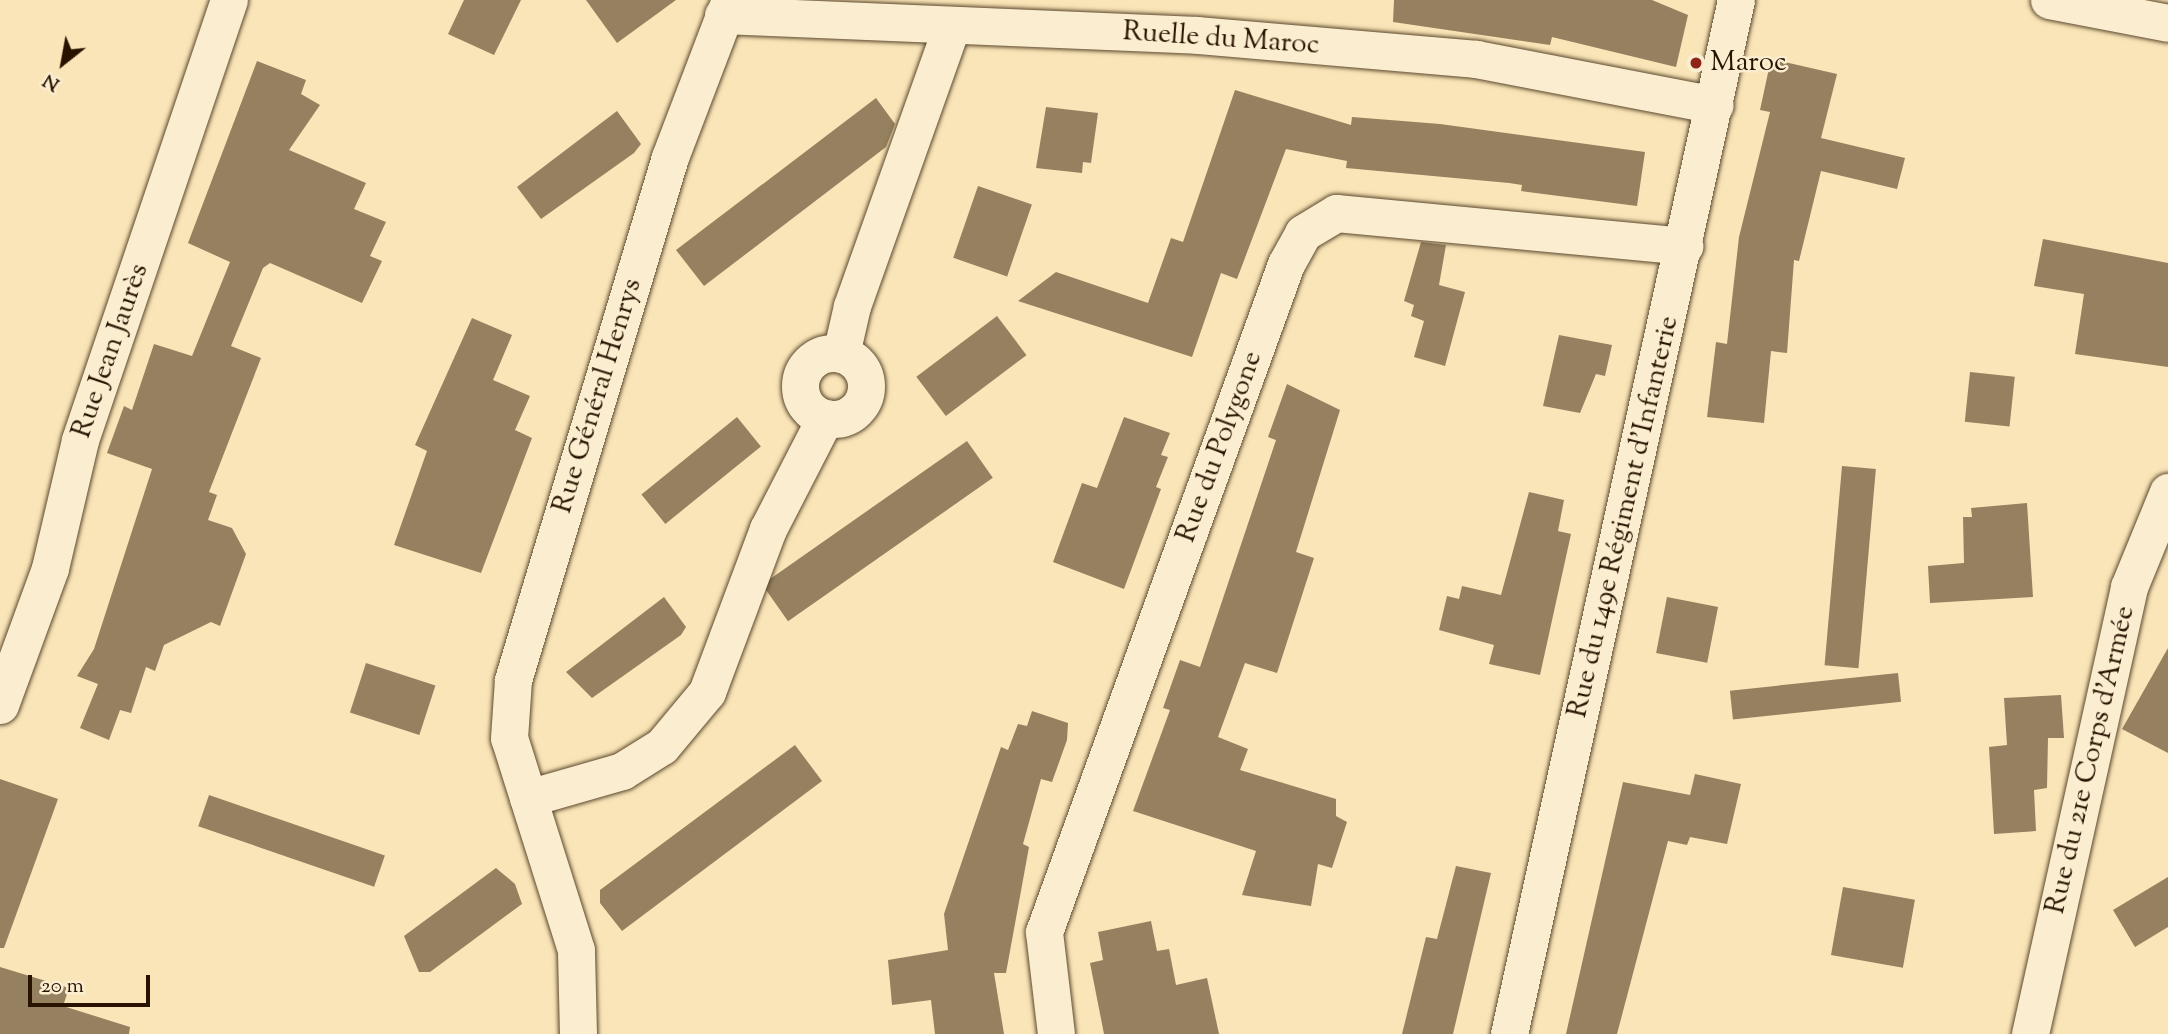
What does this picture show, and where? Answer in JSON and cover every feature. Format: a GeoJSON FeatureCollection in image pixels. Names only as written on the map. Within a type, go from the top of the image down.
{"type":"FeatureCollection","features":[{"type":"Feature","properties":{"kind":"street","name":"Rue Jean Jaurès"},"geometry":{"type":"LineString","coordinates":[[0,705],[50,568],[80,440],[229,0]]}},
{"type":"Feature","properties":{"kind":"street","name":"Rue du 149e Régiment d'Infanterie"},"geometry":{"type":"LineString","coordinates":[[1509,1034],[1736,0]]}},
{"type":"Feature","properties":{"kind":"street"},"geometry":{"type":"LineString","coordinates":[[2049,0],[2168,23]]}},
{"type":"Feature","properties":{"kind":"street","name":"Ruelle du Maroc"},"geometry":{"type":"LineString","coordinates":[[727,7],[953,25],[1197,35],[1476,60],[1715,105]]}},
{"type":"Feature","properties":{"kind":"street","name":"Rue Général Henrys"},"geometry":{"type":"LineString","coordinates":[[579,1034],[576,950],[509,738],[513,680],[670,157],[727,7]]}},
{"type":"Feature","properties":{"kind":"street"},"geometry":{"type":"LineString","coordinates":[[528,798],[622,771],[662,746],[706,692],[768,529],[825,418],[842,418],[865,394],[865,377],[841,354],[852,306],[953,25]]}},
{"type":"Feature","properties":{"kind":"street","name":"Rue du Polygone"},"geometry":{"type":"LineString","coordinates":[[1056,1034],[1044,932],[1286,264],[1303,233],[1336,214],[1684,246]]}},
{"type":"Feature","properties":{"kind":"street","name":"Rue du 21e Corps d'Armée"},"geometry":{"type":"LineString","coordinates":[[2030,1034],[2129,587],[2168,492]]}},
{"type":"Feature","properties":{"kind":"building"},"geometry":{"type":"Polygon","coordinates":[[[464,0],[521,0],[494,55],[448,34],[464,0]]]}},
{"type":"Feature","properties":{"kind":"building"},"geometry":{"type":"Polygon","coordinates":[[[586,0],[676,0],[617,43],[586,0]]]}},
{"type":"Feature","properties":{"kind":"building"},"geometry":{"type":"Polygon","coordinates":[[[1394,0],[1652,0],[1688,15],[1676,67],[1552,37],[1550,45],[1393,22],[1394,0]]]}},
{"type":"Feature","properties":{"kind":"building"},"geometry":{"type":"Polygon","coordinates":[[[1771,59],[1837,74],[1821,138],[1905,158],[1897,189],[1821,171],[1799,261],[1794,260],[1787,353],[1771,351],[1764,423],[1707,417],[1716,342],[1727,344],[1739,237],[1770,112],[1760,110],[1771,59]]]}},
{"type":"Feature","properties":{"kind":"building"},"geometry":{"type":"Polygon","coordinates":[[[257,61],[306,80],[301,94],[320,105],[289,150],[366,183],[354,209],[386,222],[370,256],[382,261],[362,303],[270,263],[263,268],[231,346],[261,358],[209,492],[217,495],[208,520],[232,528],[246,554],[220,626],[211,622],[164,645],[155,671],[146,667],[131,713],[120,710],[109,740],[80,728],[98,684],[77,676],[94,649],[152,469],[107,453],[124,406],[132,410],[154,344],[192,356],[230,262],[188,243],[257,61]]]}},
{"type":"Feature","properties":{"kind":"building"},"geometry":{"type":"Polygon","coordinates":[[[1235,90],[1351,125],[1352,117],[1440,124],[1645,152],[1637,206],[1521,191],[1522,185],[1509,183],[1346,168],[1347,161],[1286,149],[1237,279],[1221,273],[1192,357],[1018,301],[1056,272],[1148,303],[1171,238],[1183,242],[1235,90]]]}},
{"type":"Feature","properties":{"kind":"building"},"geometry":{"type":"Polygon","coordinates":[[[876,98],[895,124],[886,147],[704,286],[676,250],[876,98]]]}},
{"type":"Feature","properties":{"kind":"building"},"geometry":{"type":"Polygon","coordinates":[[[1046,107],[1098,113],[1091,163],[1083,162],[1082,173],[1036,168],[1046,107]]]}},
{"type":"Feature","properties":{"kind":"building"},"geometry":{"type":"Polygon","coordinates":[[[617,111],[641,144],[634,153],[541,219],[517,187],[617,111]]]}},
{"type":"Feature","properties":{"kind":"building"},"geometry":{"type":"Polygon","coordinates":[[[978,186],[1032,205],[1007,276],[953,258],[978,186]]]}},
{"type":"Feature","properties":{"kind":"building"},"geometry":{"type":"Polygon","coordinates":[[[2043,239],[2168,263],[2168,367],[2075,354],[2084,294],[2034,286],[2043,239]]]}},
{"type":"Feature","properties":{"kind":"building"},"geometry":{"type":"Polygon","coordinates":[[[1421,242],[1446,245],[1439,285],[1465,292],[1445,366],[1414,357],[1424,321],[1411,316],[1414,305],[1404,301],[1421,242]]]}},
{"type":"Feature","properties":{"kind":"building"},"geometry":{"type":"Polygon","coordinates":[[[997,316],[1026,355],[946,416],[916,377],[997,316]]]}},
{"type":"Feature","properties":{"kind":"building"},"geometry":{"type":"Polygon","coordinates":[[[472,318],[512,335],[493,380],[530,396],[515,430],[532,438],[481,573],[394,545],[427,451],[415,445],[472,318]]]}},
{"type":"Feature","properties":{"kind":"building"},"geometry":{"type":"Polygon","coordinates":[[[1559,335],[1612,345],[1605,376],[1596,374],[1580,413],[1543,406],[1559,335]]]}},
{"type":"Feature","properties":{"kind":"building"},"geometry":{"type":"Polygon","coordinates":[[[1970,372],[2015,377],[2010,426],[1965,422],[1970,372]]]}},
{"type":"Feature","properties":{"kind":"building"},"geometry":{"type":"Polygon","coordinates":[[[1287,384],[1340,410],[1296,552],[1314,558],[1277,673],[1245,663],[1218,737],[1248,749],[1240,770],[1336,799],[1336,816],[1347,822],[1332,868],[1318,864],[1311,906],[1242,895],[1256,851],[1133,811],[1170,710],[1163,708],[1180,660],[1200,667],[1276,440],[1268,437],[1287,384]]]}},
{"type":"Feature","properties":{"kind":"building"},"geometry":{"type":"Polygon","coordinates":[[[737,417],[761,447],[665,524],[641,494],[737,417]]]}},
{"type":"Feature","properties":{"kind":"building"},"geometry":{"type":"Polygon","coordinates":[[[1124,417],[1170,433],[1161,455],[1168,457],[1156,487],[1161,489],[1124,589],[1053,562],[1082,483],[1097,488],[1124,417]]]}},
{"type":"Feature","properties":{"kind":"building"},"geometry":{"type":"Polygon","coordinates":[[[967,441],[993,478],[788,621],[762,584],[967,441]]]}},
{"type":"Feature","properties":{"kind":"building"},"geometry":{"type":"Polygon","coordinates":[[[1842,466],[1876,469],[1858,668],[1825,665],[1842,466]]]}},
{"type":"Feature","properties":{"kind":"building"},"geometry":{"type":"Polygon","coordinates":[[[1529,492],[1564,500],[1558,531],[1571,534],[1540,675],[1489,664],[1494,645],[1439,630],[1447,596],[1459,599],[1462,586],[1501,595],[1529,492]]]}},
{"type":"Feature","properties":{"kind":"building"},"geometry":{"type":"Polygon","coordinates":[[[2027,503],[2033,597],[1930,603],[1928,566],[1964,563],[1963,517],[1972,517],[1971,508],[2027,503]]]}},
{"type":"Feature","properties":{"kind":"building"},"geometry":{"type":"Polygon","coordinates":[[[664,597],[686,627],[681,635],[592,698],[566,672],[664,597]]]}},
{"type":"Feature","properties":{"kind":"building"},"geometry":{"type":"Polygon","coordinates":[[[1667,597],[1718,607],[1707,663],[1656,653],[1667,597]]]}},
{"type":"Feature","properties":{"kind":"building"},"geometry":{"type":"Polygon","coordinates":[[[2168,648],[2168,753],[2122,729],[2168,648]]]}},
{"type":"Feature","properties":{"kind":"building"},"geometry":{"type":"Polygon","coordinates":[[[366,663],[435,686],[419,735],[350,712],[366,663]]]}},
{"type":"Feature","properties":{"kind":"building"},"geometry":{"type":"Polygon","coordinates":[[[1898,673],[1901,702],[1733,720],[1730,691],[1898,673]]]}},
{"type":"Feature","properties":{"kind":"building"},"geometry":{"type":"Polygon","coordinates":[[[2061,695],[2064,738],[2048,738],[2047,788],[2034,790],[2036,831],[1994,834],[1989,747],[2007,745],[2004,698],[2061,695]]]}},
{"type":"Feature","properties":{"kind":"building"},"geometry":{"type":"Polygon","coordinates":[[[1032,711],[1068,723],[1067,740],[1052,782],[1041,779],[1023,844],[1029,847],[1006,973],[994,973],[1004,1034],[935,1034],[931,1000],[892,1005],[888,960],[948,950],[944,914],[1001,747],[1008,750],[1018,724],[1027,726],[1032,711]]]}},
{"type":"Feature","properties":{"kind":"building"},"geometry":{"type":"Polygon","coordinates":[[[795,745],[822,781],[622,931],[600,903],[600,890],[795,745]]]}},
{"type":"Feature","properties":{"kind":"building"},"geometry":{"type":"Polygon","coordinates":[[[1695,774],[1741,784],[1727,844],[1690,837],[1687,845],[1668,841],[1617,1034],[1566,1034],[1623,782],[1690,795],[1695,774]]]}},
{"type":"Feature","properties":{"kind":"building"},"geometry":{"type":"Polygon","coordinates":[[[0,779],[58,799],[4,948],[0,948],[0,779]]]}},
{"type":"Feature","properties":{"kind":"building"},"geometry":{"type":"Polygon","coordinates":[[[209,795],[385,856],[374,887],[198,826],[209,795]]]}},
{"type":"Feature","properties":{"kind":"building"},"geometry":{"type":"Polygon","coordinates":[[[1456,866],[1491,873],[1453,1034],[1402,1034],[1426,937],[1437,939],[1456,866]]]}},
{"type":"Feature","properties":{"kind":"building"},"geometry":{"type":"Polygon","coordinates":[[[496,868],[515,884],[522,904],[430,972],[419,972],[404,936],[496,868]]]}},
{"type":"Feature","properties":{"kind":"building"},"geometry":{"type":"Polygon","coordinates":[[[2168,877],[2168,927],[2135,947],[2113,910],[2168,877]]]}},
{"type":"Feature","properties":{"kind":"building"},"geometry":{"type":"Polygon","coordinates":[[[1843,887],[1915,900],[1903,968],[1831,955],[1843,887]]]}},
{"type":"Feature","properties":{"kind":"building"},"geometry":{"type":"Polygon","coordinates":[[[1151,921],[1157,951],[1169,949],[1176,985],[1207,978],[1219,1034],[1104,1034],[1090,963],[1103,960],[1098,932],[1151,921]]]}},
{"type":"Feature","properties":{"kind":"building"},"geometry":{"type":"Polygon","coordinates":[[[0,967],[69,988],[63,1006],[130,1027],[129,1034],[0,1034],[0,967]]]}},
{"type":"Feature","properties":{"kind":"place","name":"Maroc"},"geometry":{"type":"Point","coordinates":[1696,63]}}]}
